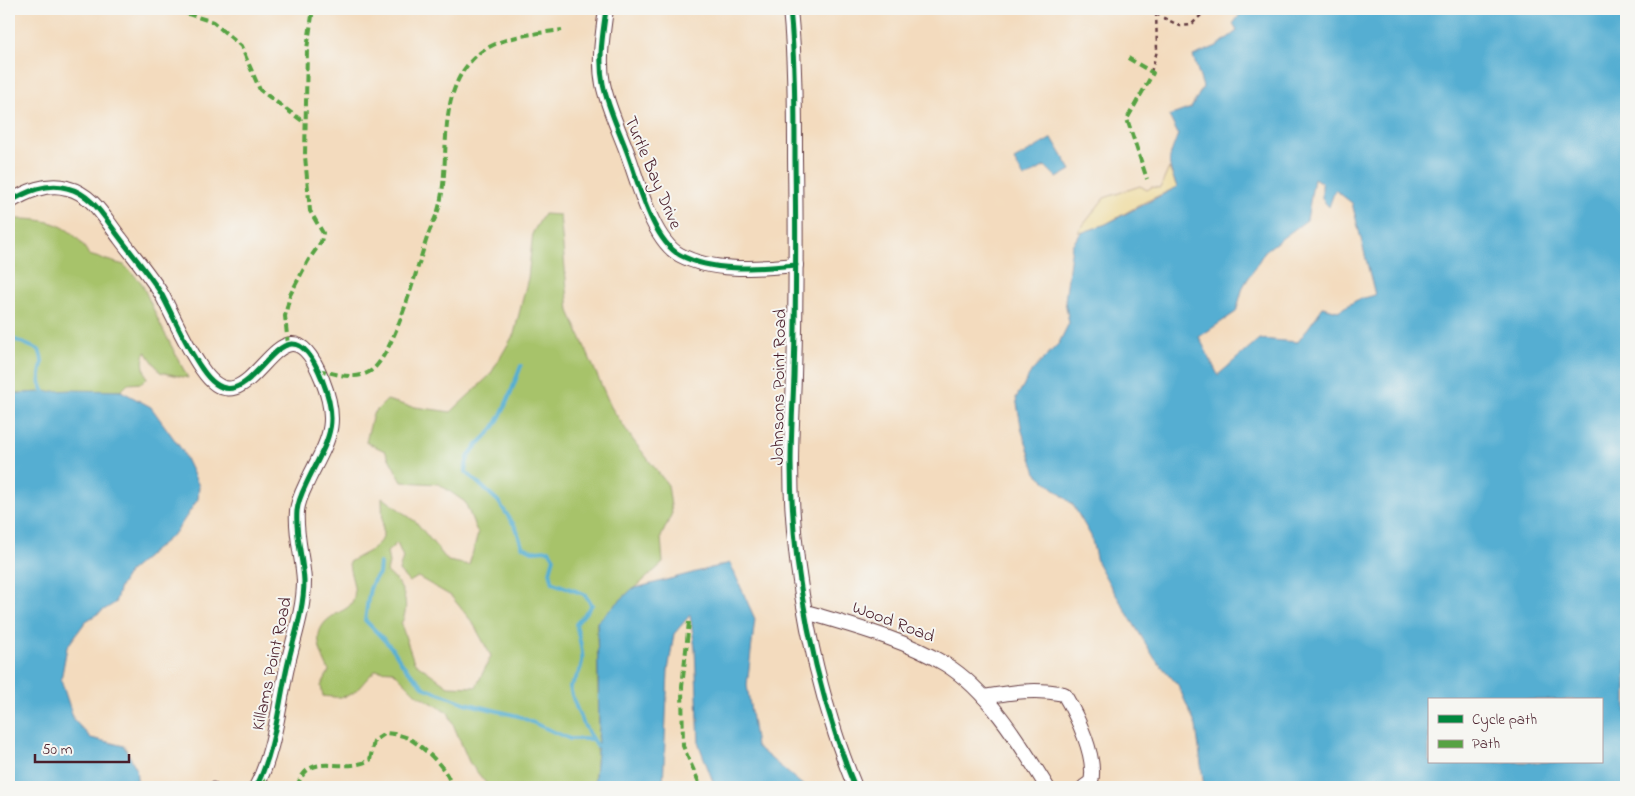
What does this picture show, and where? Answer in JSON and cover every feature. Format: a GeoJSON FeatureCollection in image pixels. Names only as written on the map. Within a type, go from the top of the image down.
{"type":"FeatureCollection","features":[{"type":"Feature","properties":{"kind":"street","name":"Turtle Bay Drive"},"geometry":{"type":"LineString","coordinates":[[606,9],[601,65],[603,84],[640,190],[653,220],[667,243],[680,255],[710,264],[734,267],[796,265]]}},
{"type":"Feature","properties":{"kind":"street","name":"Johnsons Point Road"},"geometry":{"type":"LineString","coordinates":[[790,9],[794,77],[796,265],[791,464],[797,545],[806,612],[822,694],[836,742],[855,787]]}},
{"type":"Feature","properties":{"kind":"street","name":"Killams Point Road"},"geometry":{"type":"LineString","coordinates":[[9,202],[26,192],[48,186],[66,187],[80,192],[101,210],[160,293],[185,342],[212,383],[226,389],[239,386],[252,379],[273,352],[288,345],[299,346],[306,351],[313,359],[322,380],[332,419],[332,429],[326,446],[300,496],[298,525],[304,580],[302,604],[276,723],[263,772],[256,787]]}},
{"type":"Feature","properties":{"kind":"street","name":"Wood Road"},"geometry":{"type":"LineString","coordinates":[[806,612],[910,646],[947,665],[984,697],[1021,745],[1046,787]]}},
{"type":"Feature","properties":{"kind":"street"},"geometry":{"type":"LineString","coordinates":[[984,697],[1022,690],[1044,690],[1064,694],[1078,718],[1094,771],[1092,782],[1084,787]]}},
{"type":"Feature","properties":{"kind":"path"},"geometry":{"type":"LineString","coordinates":[[1151,72],[1157,51],[1156,9]]}},
{"type":"Feature","properties":{"kind":"path"},"geometry":{"type":"LineString","coordinates":[[1156,14],[1180,26],[1191,25],[1207,9]]}},
{"type":"Feature","properties":{"kind":"green space"},"geometry":{"type":"Polygon","coordinates":[[[544,214],[560,215],[569,311],[611,407],[633,440],[668,485],[672,513],[661,537],[663,563],[597,622],[599,728],[594,787],[489,787],[469,762],[448,712],[416,694],[393,671],[376,670],[354,692],[343,697],[323,696],[321,686],[329,671],[322,655],[319,633],[322,626],[328,620],[352,603],[354,586],[349,562],[373,549],[383,538],[382,497],[416,522],[448,561],[469,565],[478,534],[465,502],[439,484],[402,482],[385,451],[366,442],[373,414],[387,400],[408,406],[451,412],[490,375],[514,334],[528,278],[533,232],[544,214]],[[397,543],[387,552],[389,563],[387,572],[402,589],[405,610],[401,624],[414,662],[448,686],[476,687],[491,656],[473,623],[451,596],[418,577],[409,582],[399,571],[403,557],[397,543]]]}},
{"type":"Feature","properties":{"kind":"green space"},"geometry":{"type":"Polygon","coordinates":[[[16,219],[39,220],[59,225],[75,236],[89,255],[124,265],[141,282],[188,378],[160,372],[146,352],[143,361],[147,378],[142,383],[128,384],[121,391],[9,393],[9,221],[16,219]]]}},
{"type":"Feature","properties":{"kind":"sand"},"geometry":{"type":"Polygon","coordinates":[[[1169,168],[1177,187],[1106,224],[1081,233],[1078,232],[1104,198],[1140,186],[1147,190],[1152,187],[1160,188],[1169,168]]]}},
{"type":"Feature","properties":{"kind":"water"},"geometry":{"type":"Polygon","coordinates":[[[1241,9],[1626,9],[1626,787],[1204,787],[1196,726],[1178,685],[1155,659],[1110,585],[1097,562],[1091,536],[1073,505],[1036,473],[1022,431],[1016,398],[1032,371],[1059,343],[1069,323],[1065,301],[1072,245],[1081,233],[1106,224],[1177,187],[1171,171],[1170,160],[1178,134],[1169,116],[1191,108],[1203,87],[1193,56],[1217,46],[1237,31],[1233,24],[1241,13],[1241,9]],[[1314,178],[1307,220],[1265,251],[1243,287],[1236,312],[1199,337],[1218,375],[1259,339],[1298,342],[1323,307],[1338,311],[1357,300],[1375,295],[1352,203],[1335,190],[1329,207],[1322,199],[1322,183],[1314,178]]]}},
{"type":"Feature","properties":{"kind":"water"},"geometry":{"type":"Polygon","coordinates":[[[1052,138],[1071,170],[1057,178],[1045,166],[1024,178],[1014,160],[1052,138]]]}},
{"type":"Feature","properties":{"kind":"water"},"geometry":{"type":"Polygon","coordinates":[[[71,390],[121,391],[151,407],[182,450],[199,486],[198,499],[176,532],[129,572],[120,587],[115,603],[86,621],[67,647],[61,680],[74,720],[91,738],[124,746],[136,768],[138,787],[9,787],[9,394],[71,390]]]}},
{"type":"Feature","properties":{"kind":"water"},"geometry":{"type":"Polygon","coordinates":[[[730,563],[755,619],[747,685],[756,746],[805,787],[715,787],[699,745],[695,648],[690,615],[674,634],[668,671],[663,787],[594,787],[599,728],[597,622],[632,589],[730,563]]]}},
{"type":"Feature","properties":{"kind":"waterway"},"geometry":{"type":"LineString","coordinates":[[9,337],[39,350],[42,362],[40,379],[44,392]]}},
{"type":"Feature","properties":{"kind":"waterway"},"geometry":{"type":"LineString","coordinates":[[521,366],[502,413],[490,433],[471,452],[466,464],[466,472],[498,501],[516,528],[522,546],[532,551],[549,550],[554,558],[550,572],[553,583],[584,594],[592,605],[576,624],[582,650],[582,663],[580,671],[570,687],[580,717],[597,746]]}},
{"type":"Feature","properties":{"kind":"waterway"},"geometry":{"type":"LineString","coordinates":[[380,563],[379,574],[370,589],[365,620],[393,649],[403,665],[425,688],[465,703],[518,716],[570,739],[592,739]]}},
{"type":"Feature","properties":{"kind":"marked path"},"geometry":{"type":"LineString","coordinates":[[176,9],[213,22],[241,46],[260,90],[305,123]]}},
{"type":"Feature","properties":{"kind":"marked path"},"geometry":{"type":"LineString","coordinates":[[288,345],[285,316],[290,295],[308,261],[321,242],[323,233],[310,211],[305,156],[307,49],[313,9]]}},
{"type":"Feature","properties":{"kind":"marked path"},"geometry":{"type":"LineString","coordinates":[[318,370],[343,376],[363,375],[378,364],[387,349],[404,309],[438,210],[443,188],[449,108],[454,89],[463,71],[476,56],[495,44],[517,37],[562,30]]}},
{"type":"Feature","properties":{"kind":"marked path"},"geometry":{"type":"LineString","coordinates":[[1128,58],[1153,73],[1127,119],[1147,179]]}},
{"type":"Feature","properties":{"kind":"marked path"},"geometry":{"type":"LineString","coordinates":[[689,622],[682,687],[683,746],[701,787]]}},
{"type":"Feature","properties":{"kind":"marked path"},"geometry":{"type":"LineString","coordinates":[[297,787],[302,776],[309,769],[317,766],[358,764],[370,760],[374,741],[386,733],[398,735],[416,743],[441,767],[450,780],[451,787]]}},
{"type":"Feature","properties":{"kind":"marked path"},"geometry":{"type":"LineString","coordinates":[[261,778],[271,787]]}},
{"type":"Feature","properties":{"kind":"cycle path"},"geometry":{"type":"LineString","coordinates":[[606,9],[601,56],[605,93],[647,209],[661,237],[680,255],[707,265],[737,268],[796,265]]}},
{"type":"Feature","properties":{"kind":"cycle path"},"geometry":{"type":"LineString","coordinates":[[790,9],[795,103],[796,240],[791,463],[795,545],[808,628],[817,670],[828,710],[855,787]]}},
{"type":"Feature","properties":{"kind":"cycle path"},"geometry":{"type":"LineString","coordinates":[[9,202],[37,189],[52,186],[76,191],[91,201],[162,295],[202,369],[220,386],[236,387],[251,377],[279,350],[293,344],[307,352],[322,379],[330,408],[330,430],[327,441],[302,494],[297,511],[297,529],[304,581],[302,604],[271,746],[256,787]]}}]}
